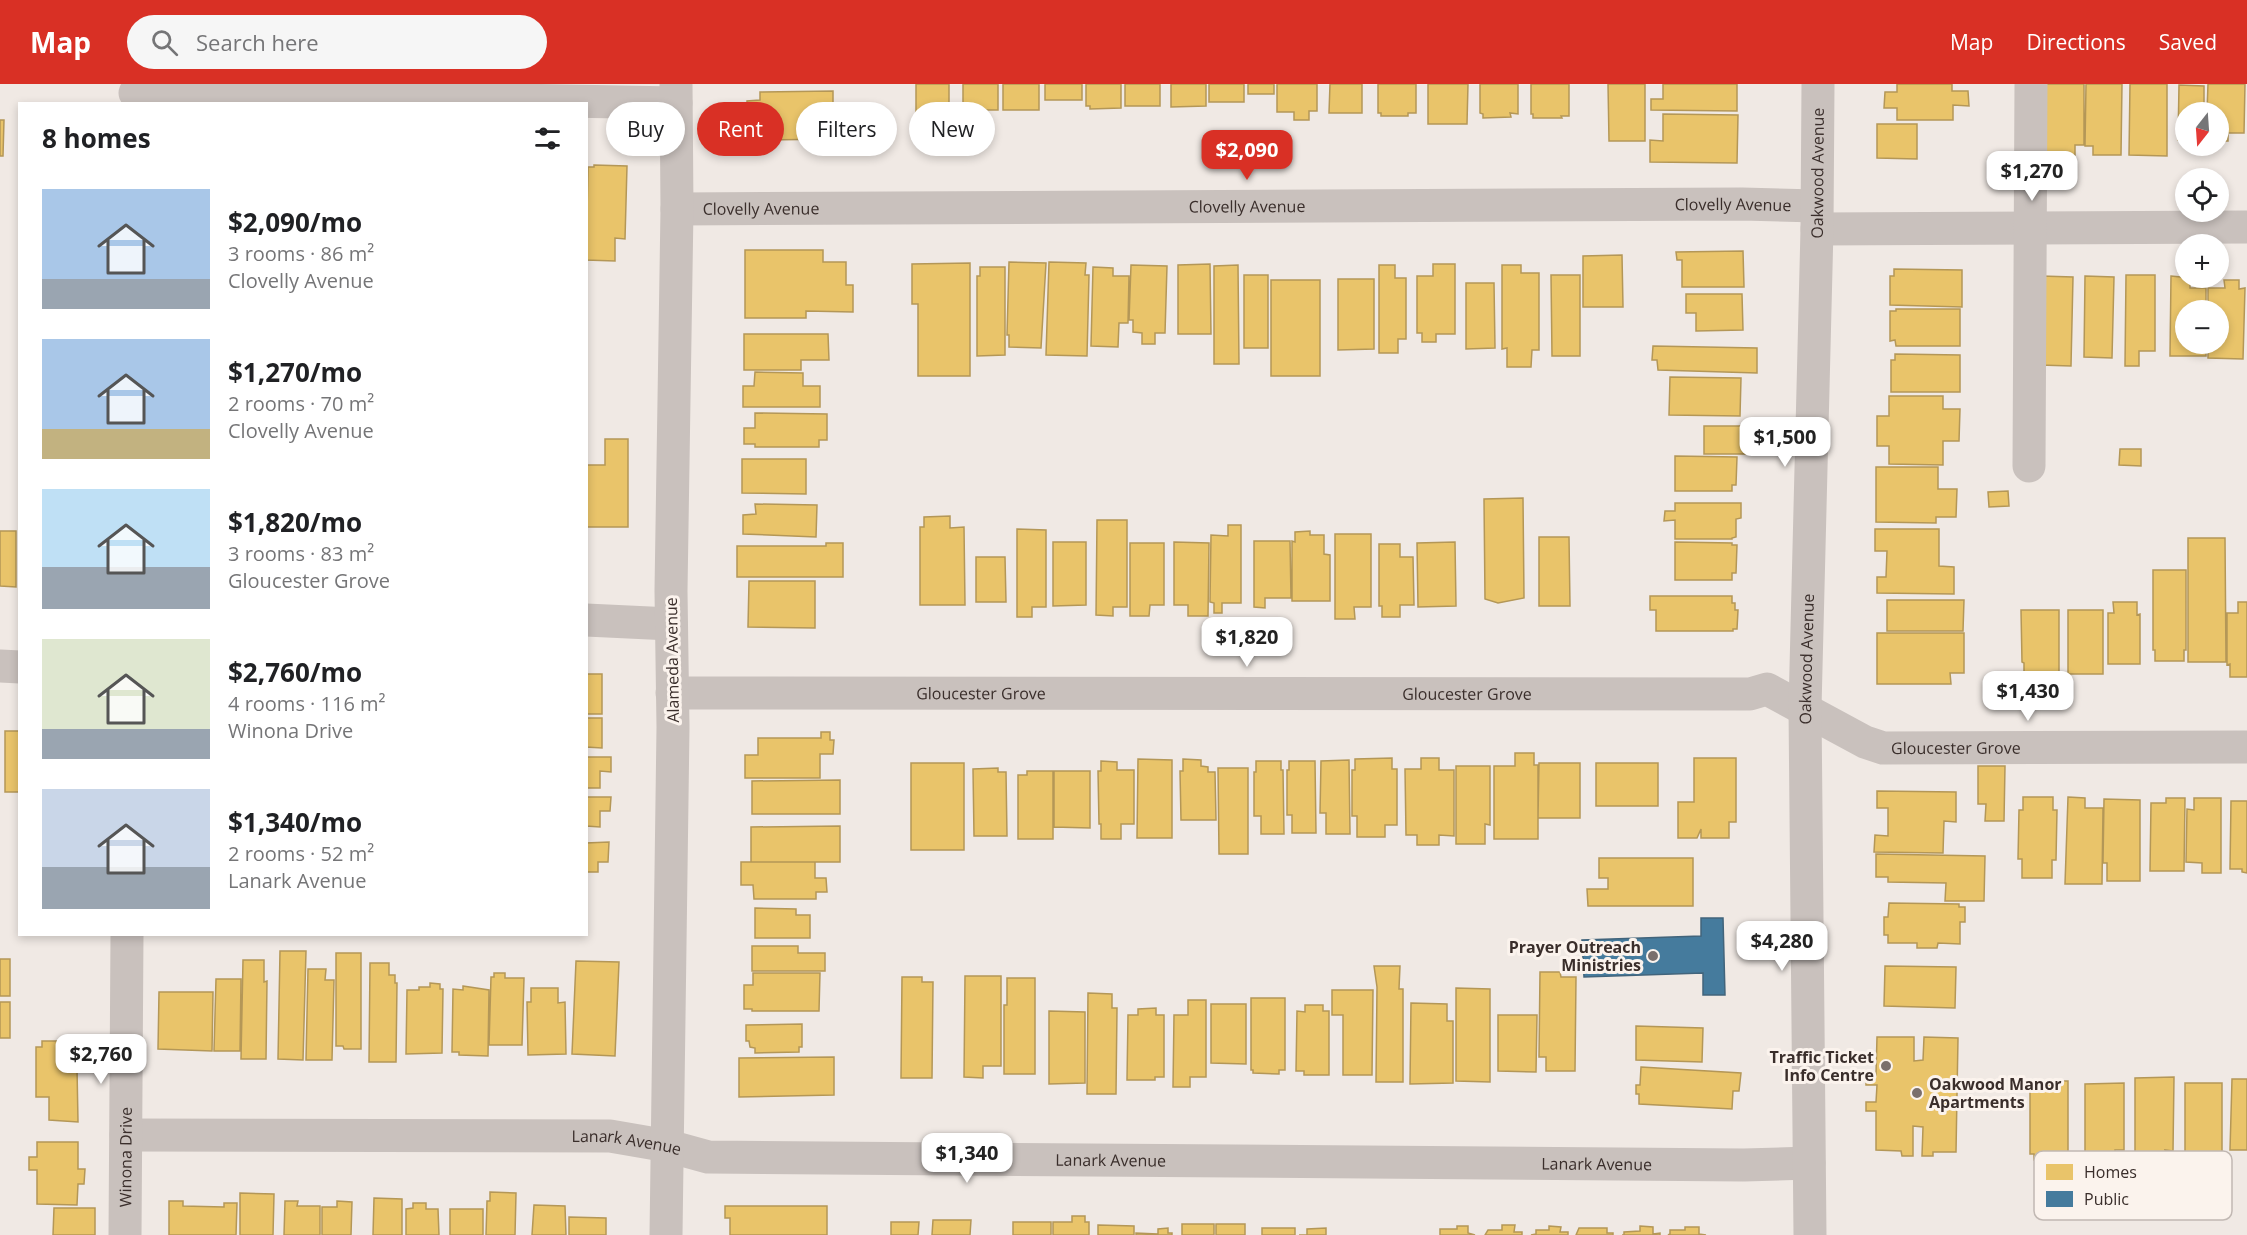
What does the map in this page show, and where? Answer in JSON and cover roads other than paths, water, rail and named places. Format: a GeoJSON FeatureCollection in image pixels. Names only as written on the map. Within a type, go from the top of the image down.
{"type":"FeatureCollection","features":[{"type":"Feature","properties":{"kind":"street","name":"Oakwood Avenue"},"geometry":{"type":"LineString","coordinates":[[1810,1235],[1805,708],[1818,84]]}},
{"type":"Feature","properties":{"kind":"street"},"geometry":{"type":"LineString","coordinates":[[2029,466],[2031,84]]}},
{"type":"Feature","properties":{"kind":"street"},"geometry":{"type":"LineString","coordinates":[[135,94],[676,93]]}},
{"type":"Feature","properties":{"kind":"street","name":"Alameda Avenue"},"geometry":{"type":"LineString","coordinates":[[666,1235],[677,209],[676,93]]}},
{"type":"Feature","properties":{"kind":"street","name":"Clovelly Avenue"},"geometry":{"type":"LineString","coordinates":[[677,209],[1730,204],[1816,217],[2031,227],[2247,227]]}},
{"type":"Feature","properties":{"kind":"street"},"geometry":{"type":"LineString","coordinates":[[588,620],[671,624]]}},
{"type":"Feature","properties":{"kind":"street"},"geometry":{"type":"LineString","coordinates":[[0,666],[18,667]]}},
{"type":"Feature","properties":{"kind":"street","name":"Gloucester Grove"},"geometry":{"type":"LineString","coordinates":[[672,693],[1750,694],[1767,689],[1865,742],[1883,748],[2247,747]]}},
{"type":"Feature","properties":{"kind":"street","name":"Winona Drive"},"geometry":{"type":"LineString","coordinates":[[125,1235],[127,936]]}},
{"type":"Feature","properties":{"kind":"street","name":"Lanark Avenue"},"geometry":{"type":"LineString","coordinates":[[126,1135],[610,1136],[668,1146],[708,1157],[1732,1165],[1809,1163]]}},
{"type":"Feature","properties":{"kind":"place","name":"Prayer Outreach Ministries"},"geometry":{"type":"Point","coordinates":[1653,956]}},
{"type":"Feature","properties":{"kind":"place","name":"Traffic Ticket Info Centre"},"geometry":{"type":"Point","coordinates":[1886,1066]}},
{"type":"Feature","properties":{"kind":"place","name":"Oakwood Manor Apartments"},"geometry":{"type":"Point","coordinates":[1917,1093]}}]}
